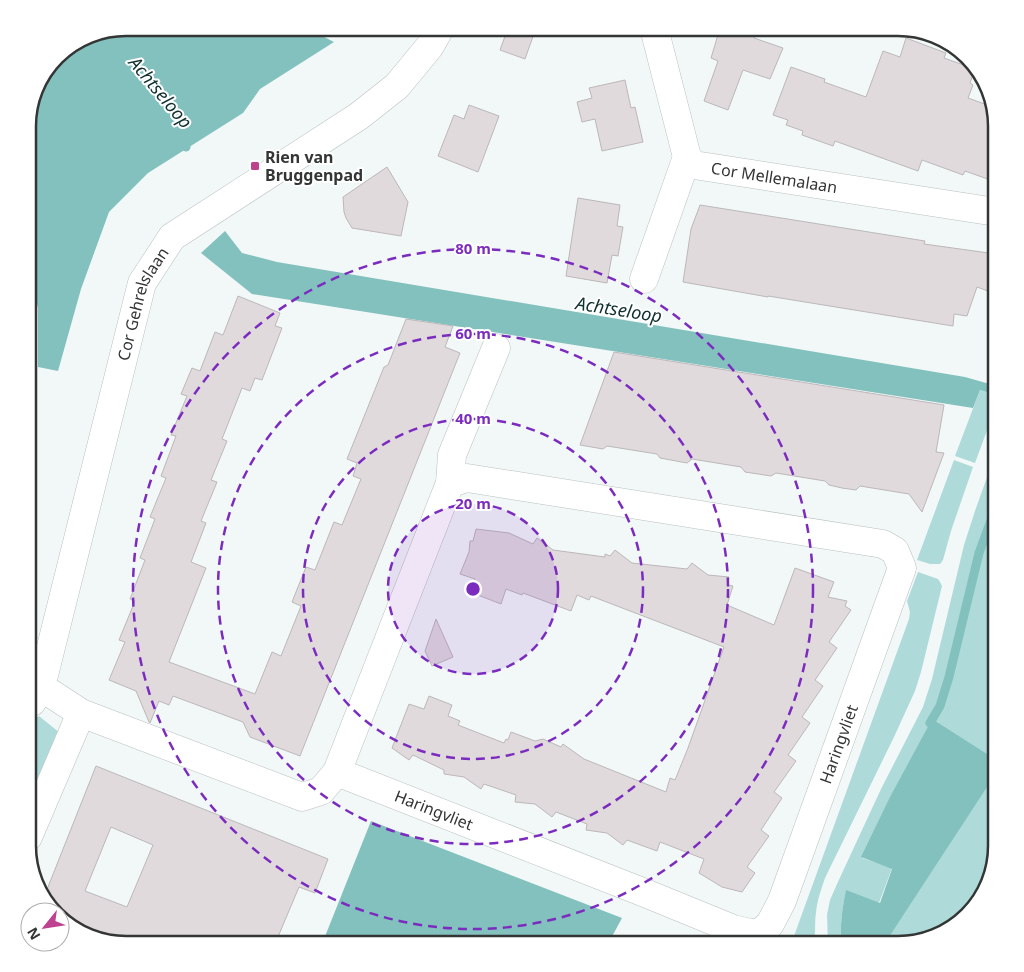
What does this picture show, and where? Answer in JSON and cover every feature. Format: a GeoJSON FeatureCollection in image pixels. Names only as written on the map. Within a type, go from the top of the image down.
{"type":"FeatureCollection","features":[{"type":"Feature","properties":{"kind":"street","name":"Cor Gehrelslaan"},"geometry":{"type":"LineString","coordinates":[[36,692],[142,283],[172,237],[359,116],[397,86],[430,46],[436,36]]}},
{"type":"Feature","properties":{"kind":"street"},"geometry":{"type":"LineString","coordinates":[[644,279],[687,158],[656,36]]}},
{"type":"Feature","properties":{"kind":"street","name":"Cor Mellemalaan"},"geometry":{"type":"LineString","coordinates":[[687,158],[694,165],[988,211]]}},
{"type":"Feature","properties":{"kind":"street"},"geometry":{"type":"LineString","coordinates":[[36,696],[302,797],[321,791],[337,772],[450,483],[452,455],[496,348]]}},
{"type":"Feature","properties":{"kind":"street","name":"Haringvliet"},"geometry":{"type":"LineString","coordinates":[[337,772],[645,893],[733,930],[750,933],[762,931],[770,924],[779,907],[902,568],[895,551],[882,544],[467,478],[450,483]]}},
{"type":"Feature","properties":{"kind":"street"},"geometry":{"type":"LineString","coordinates":[[36,818],[81,712]]}},
{"type":"Feature","properties":{"kind":"shaded area"},"geometry":{"type":"Polygon","coordinates":[[[126,36],[322,36],[334,42],[260,89],[243,113],[148,173],[109,212],[81,289],[58,371],[38,367],[38,308],[36,300],[36,120],[39,103],[48,81],[71,55],[97,41],[126,36]]]}},
{"type":"Feature","properties":{"kind":"shaded area"},"geometry":{"type":"Polygon","coordinates":[[[225,231],[242,253],[277,262],[965,377],[988,384],[988,393],[980,390],[973,408],[252,294],[201,253],[225,231]]]}},
{"type":"Feature","properties":{"kind":"shaded area"},"geometry":{"type":"Polygon","coordinates":[[[980,390],[988,393],[988,428],[975,463],[955,456],[980,390]]]}},
{"type":"Feature","properties":{"kind":"shaded area"},"geometry":{"type":"Polygon","coordinates":[[[954,460],[973,467],[943,560],[940,564],[930,564],[917,560],[954,460]]]}},
{"type":"Feature","properties":{"kind":"shaded area"},"geometry":{"type":"Polygon","coordinates":[[[988,474],[988,771],[862,858],[892,868],[879,903],[846,891],[843,904],[841,936],[828,936],[827,915],[830,900],[881,789],[923,707],[932,679],[964,545],[988,474]]]}},
{"type":"Feature","properties":{"kind":"shaded area"},"geometry":{"type":"Polygon","coordinates":[[[918,572],[938,579],[942,586],[915,691],[825,878],[817,904],[814,936],[794,936],[909,619],[910,612],[907,601],[918,572]]]}},
{"type":"Feature","properties":{"kind":"shaded area"},"geometry":{"type":"Polygon","coordinates":[[[39,716],[60,733],[38,790],[36,789],[36,718],[39,716]]]}},
{"type":"Feature","properties":{"kind":"shaded area"},"geometry":{"type":"Polygon","coordinates":[[[930,723],[988,760],[988,777],[884,936],[841,936],[846,890],[880,903],[892,869],[861,857],[890,797],[930,723]]]}},
{"type":"Feature","properties":{"kind":"shaded area"},"geometry":{"type":"Polygon","coordinates":[[[988,777],[987,858],[981,880],[973,896],[953,917],[932,929],[910,935],[884,936],[988,777]]]}},
{"type":"Feature","properties":{"kind":"shaded area"},"geometry":{"type":"Polygon","coordinates":[[[371,821],[622,918],[612,936],[325,936],[371,821]]]}},
{"type":"Feature","properties":{"kind":"building"},"geometry":{"type":"Polygon","coordinates":[[[505,36],[533,36],[525,59],[500,50],[505,36]]]}},
{"type":"Feature","properties":{"kind":"building"},"geometry":{"type":"Polygon","coordinates":[[[718,36],[755,36],[754,38],[783,48],[770,79],[743,70],[728,110],[704,101],[718,61],[711,58],[718,36]]]}},
{"type":"Feature","properties":{"kind":"building"},"geometry":{"type":"Polygon","coordinates":[[[906,38],[946,53],[944,58],[963,65],[973,76],[970,83],[973,85],[968,98],[985,104],[988,120],[988,179],[965,171],[963,175],[922,160],[918,171],[835,141],[833,146],[802,135],[803,131],[786,125],[788,120],[773,115],[791,67],[825,79],[824,82],[866,97],[883,51],[900,57],[906,38]]]}},
{"type":"Feature","properties":{"kind":"building"},"geometry":{"type":"Polygon","coordinates":[[[625,80],[631,108],[635,107],[643,142],[602,151],[595,119],[582,122],[577,102],[592,98],[589,88],[625,80]]]}},
{"type":"Feature","properties":{"kind":"building"},"geometry":{"type":"Polygon","coordinates":[[[469,105],[499,116],[478,172],[438,156],[454,115],[464,119],[469,105]]]}},
{"type":"Feature","properties":{"kind":"building"},"geometry":{"type":"Polygon","coordinates":[[[387,167],[408,202],[401,236],[352,228],[344,212],[343,197],[387,167]]]}},
{"type":"Feature","properties":{"kind":"building"},"geometry":{"type":"Polygon","coordinates":[[[578,198],[620,205],[617,226],[623,227],[618,256],[612,255],[607,283],[566,276],[578,198]]]}},
{"type":"Feature","properties":{"kind":"building"},"geometry":{"type":"Polygon","coordinates":[[[700,205],[925,241],[924,244],[988,253],[988,291],[977,287],[967,316],[954,314],[953,326],[683,282],[691,229],[700,205]]]}},
{"type":"Feature","properties":{"kind":"building"},"geometry":{"type":"Polygon","coordinates":[[[238,296],[280,313],[275,326],[282,328],[262,380],[255,378],[250,391],[242,388],[222,439],[227,441],[211,480],[217,482],[201,521],[206,523],[191,562],[206,568],[169,662],[255,694],[272,652],[281,656],[301,606],[292,602],[306,567],[315,570],[334,522],[342,525],[361,479],[353,476],[357,463],[347,459],[384,367],[388,365],[406,319],[453,326],[445,347],[460,353],[300,756],[250,737],[243,722],[173,696],[169,705],[159,701],[150,723],[136,691],[109,680],[125,642],[119,640],[135,601],[130,599],[145,560],[140,558],[155,519],[150,517],[166,478],[161,476],[176,436],[171,435],[187,396],[181,394],[192,368],[200,371],[215,332],[223,335],[238,296]]]}},
{"type":"Feature","properties":{"kind":"building"},"geometry":{"type":"Polygon","coordinates":[[[614,352],[944,405],[936,452],[944,453],[922,512],[909,494],[860,486],[856,490],[842,488],[829,485],[825,481],[776,473],[771,476],[745,472],[741,467],[692,459],[687,463],[660,458],[657,454],[607,446],[603,449],[580,445],[614,352]]]}},
{"type":"Feature","properties":{"kind":"building"},"geometry":{"type":"Polygon","coordinates":[[[476,529],[509,533],[533,544],[537,538],[553,550],[605,557],[605,554],[610,556],[615,550],[632,563],[687,569],[692,563],[708,575],[729,577],[728,585],[733,586],[727,605],[774,625],[795,568],[834,582],[828,597],[847,601],[845,606],[851,610],[829,642],[837,648],[815,680],[823,686],[802,717],[810,723],[788,755],[796,761],[774,792],[782,798],[761,830],[769,836],[747,867],[755,873],[742,892],[722,887],[699,873],[704,859],[660,842],[657,851],[627,840],[623,845],[607,833],[586,830],[587,824],[556,812],[552,817],[535,804],[515,802],[516,795],[484,784],[481,789],[464,777],[444,774],[444,770],[413,755],[409,760],[392,748],[409,704],[424,709],[429,696],[452,705],[448,716],[460,721],[458,725],[504,743],[506,739],[508,740],[511,732],[535,741],[543,739],[561,747],[563,744],[584,759],[666,792],[670,778],[675,780],[688,748],[724,647],[591,596],[589,600],[577,595],[571,611],[523,593],[522,595],[506,589],[501,604],[470,592],[475,579],[460,574],[469,552],[470,541],[473,541],[476,529]]]}},
{"type":"Feature","properties":{"kind":"building"},"geometry":{"type":"Polygon","coordinates":[[[436,619],[453,657],[432,666],[425,651],[436,619]]]}},
{"type":"Feature","properties":{"kind":"building"},"geometry":{"type":"Polygon","coordinates":[[[96,766],[328,859],[315,893],[299,887],[278,936],[126,936],[103,933],[81,924],[70,916],[70,902],[56,902],[47,889],[96,766]],[[111,827],[85,891],[127,907],[153,845],[111,827]]]}},
{"type":"Feature","properties":{"kind":"waterway","name":"Achtseloop"},"geometry":{"type":"LineString","coordinates":[[98,41],[186,147]]}},
{"type":"Feature","properties":{"kind":"waterway"},"geometry":{"type":"LineString","coordinates":[[988,529],[979,553],[949,677],[940,706],[930,723],[988,760]]}},
{"type":"Feature","properties":{"kind":"waterway"},"geometry":{"type":"LineString","coordinates":[[884,936],[988,777]]}},
{"type":"Feature","properties":{"kind":"place","name":"Rien van Bruggenpad"},"geometry":{"type":"Point","coordinates":[255,166]}}]}
